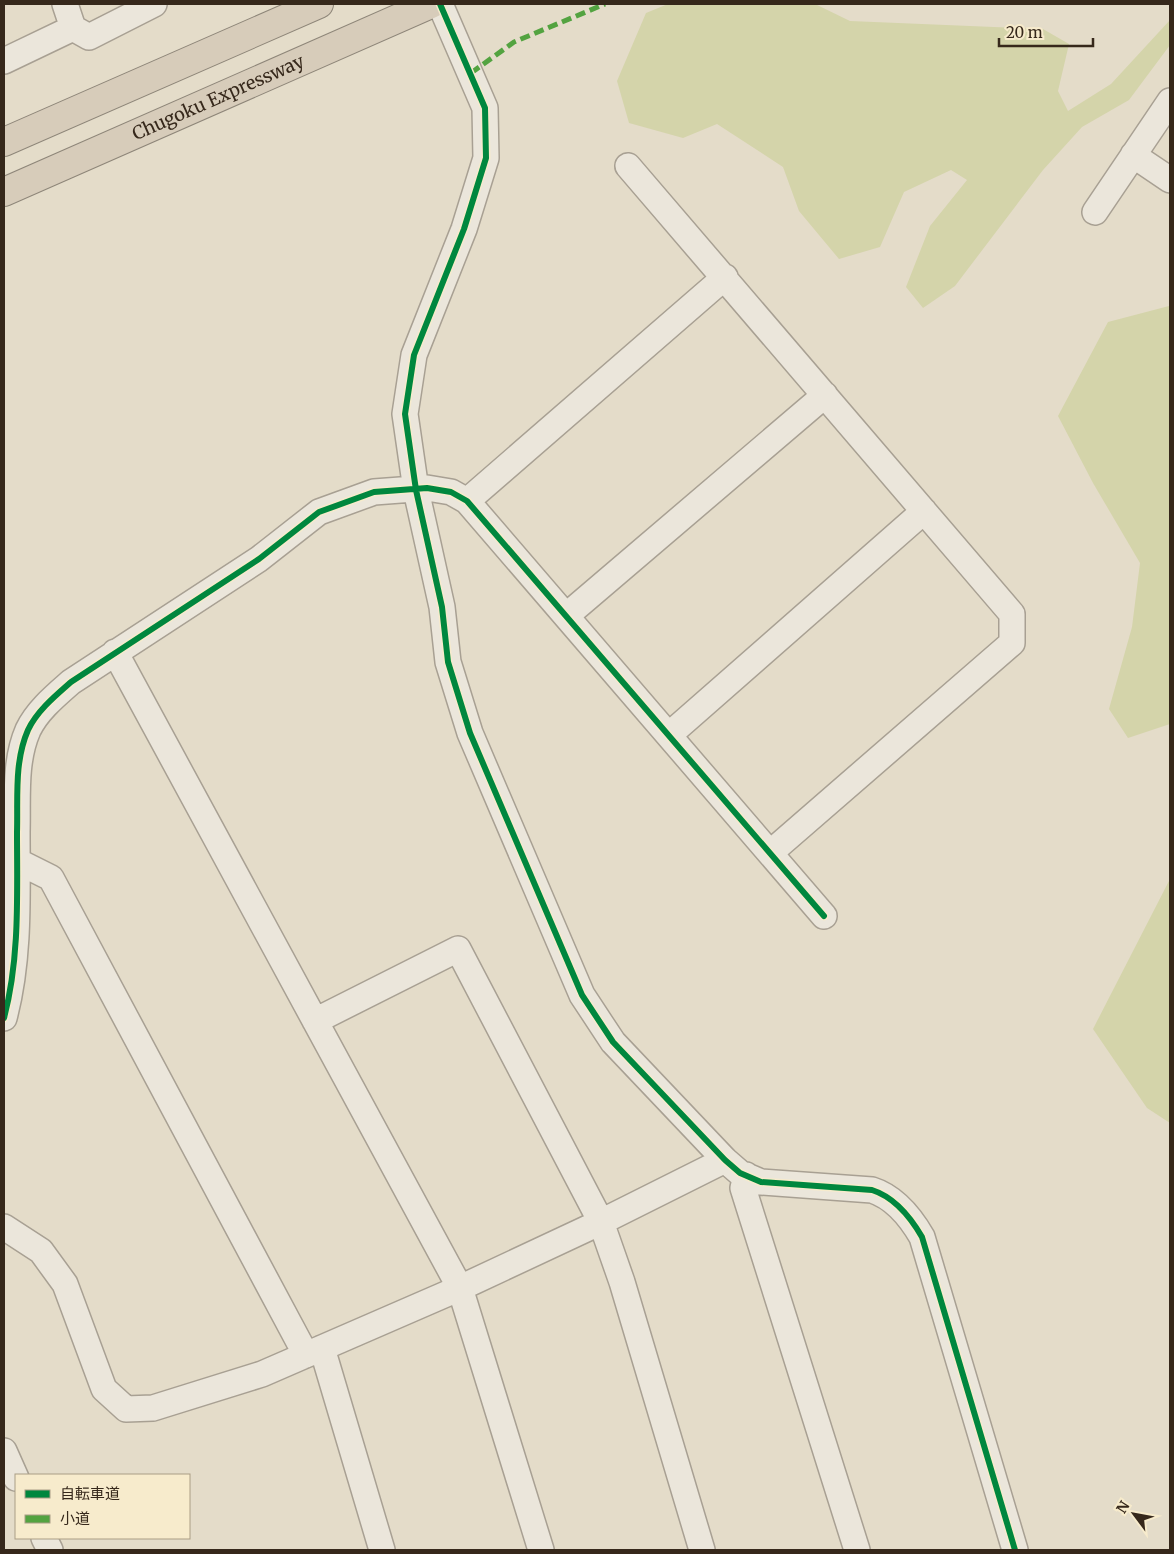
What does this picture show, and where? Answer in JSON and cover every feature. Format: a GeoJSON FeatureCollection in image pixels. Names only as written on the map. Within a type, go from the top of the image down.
{"type":"FeatureCollection","features":[{"type":"Feature","properties":{"kind":"highway"},"geometry":{"type":"LineString","coordinates":[[4,142],[319,4]]}},
{"type":"Feature","properties":{"kind":"highway","name":"Chugoku Expressway"},"geometry":{"type":"LineString","coordinates":[[4,192],[431,4]]}},
{"type":"Feature","properties":{"kind":"street"},"geometry":{"type":"LineString","coordinates":[[66,4],[73,28],[89,37],[154,4]]}},
{"type":"Feature","properties":{"kind":"street"},"geometry":{"type":"LineString","coordinates":[[440,4],[486,108],[486,158],[464,229],[414,355],[405,414],[416,490],[442,607],[448,662],[470,733],[582,995],[613,1042],[725,1160],[746,1175],[761,1182],[872,1190],[884,1194],[914,1223],[922,1237],[1015,1550]]}},
{"type":"Feature","properties":{"kind":"street"},"geometry":{"type":"LineString","coordinates":[[4,61],[73,28]]}},
{"type":"Feature","properties":{"kind":"street"},"geometry":{"type":"LineString","coordinates":[[1095,212],[1170,101]]}},
{"type":"Feature","properties":{"kind":"street"},"geometry":{"type":"LineString","coordinates":[[1133,155],[1170,180]]}},
{"type":"Feature","properties":{"kind":"street"},"geometry":{"type":"LineString","coordinates":[[628,166],[1012,614],[1012,643],[770,853]]}},
{"type":"Feature","properties":{"kind":"street"},"geometry":{"type":"LineString","coordinates":[[467,501],[725,277]]}},
{"type":"Feature","properties":{"kind":"street"},"geometry":{"type":"LineString","coordinates":[[566,616],[825,395]]}},
{"type":"Feature","properties":{"kind":"street"},"geometry":{"type":"LineString","coordinates":[[4,1018],[9,996],[17,923],[18,764],[28,730],[50,700],[115,652],[259,559],[319,512],[374,492],[427,488],[451,492],[467,501],[824,916]]}},
{"type":"Feature","properties":{"kind":"street"},"geometry":{"type":"LineString","coordinates":[[669,735],[924,511]]}},
{"type":"Feature","properties":{"kind":"street"},"geometry":{"type":"LineString","coordinates":[[115,652],[460,1288],[541,1550]]}},
{"type":"Feature","properties":{"kind":"street"},"geometry":{"type":"LineString","coordinates":[[17,861],[51,878],[314,1351],[382,1550]]}},
{"type":"Feature","properties":{"kind":"street"},"geometry":{"type":"LineString","coordinates":[[315,1021],[458,949],[601,1222],[622,1282],[702,1550]]}},
{"type":"Feature","properties":{"kind":"street"},"geometry":{"type":"LineString","coordinates":[[4,1227],[41,1251],[65,1284],[104,1389],[126,1409],[152,1408],[262,1374],[460,1288],[601,1222],[725,1160]]}},
{"type":"Feature","properties":{"kind":"street"},"geometry":{"type":"LineString","coordinates":[[746,1175],[743,1188],[857,1550]]}},
{"type":"Feature","properties":{"kind":"street"},"geometry":{"type":"LineString","coordinates":[[4,1451],[15,1476]]}},
{"type":"Feature","properties":{"kind":"green space"},"geometry":{"type":"Polygon","coordinates":[[[668,4],[815,4],[850,21],[1043,29],[1069,44],[1058,91],[1068,111],[1111,84],[1170,20],[1170,45],[1129,100],[1082,127],[1043,170],[955,286],[923,308],[906,287],[930,226],[967,180],[951,170],[904,192],[880,247],[839,259],[799,211],[783,167],[717,124],[683,138],[629,123],[617,81],[646,13],[668,4]]]}},
{"type":"Feature","properties":{"kind":"green space"},"geometry":{"type":"Polygon","coordinates":[[[1169,306],[1170,724],[1128,738],[1109,709],[1132,627],[1140,563],[1093,483],[1058,416],[1108,322],[1169,306]]]}},
{"type":"Feature","properties":{"kind":"green space"},"geometry":{"type":"Polygon","coordinates":[[[1170,879],[1170,1123],[1147,1108],[1093,1029],[1170,879]]]}},
{"type":"Feature","properties":{"kind":"marked path"},"geometry":{"type":"LineString","coordinates":[[471,73],[514,42],[605,4]]}},
{"type":"Feature","properties":{"kind":"cycle path"},"geometry":{"type":"LineString","coordinates":[[440,4],[485,108],[486,158],[464,229],[414,355],[405,414],[416,490],[442,607],[448,662],[470,733],[582,995],[613,1042],[725,1160],[740,1173],[761,1182],[872,1190],[895,1203],[918,1230],[922,1237],[1015,1550]]}},
{"type":"Feature","properties":{"kind":"cycle path"},"geometry":{"type":"LineString","coordinates":[[4,1018],[13,972],[15,949],[19,767],[24,742],[36,716],[71,682],[259,559],[319,512],[374,492],[427,488],[451,492],[467,501],[824,916]]}}]}
